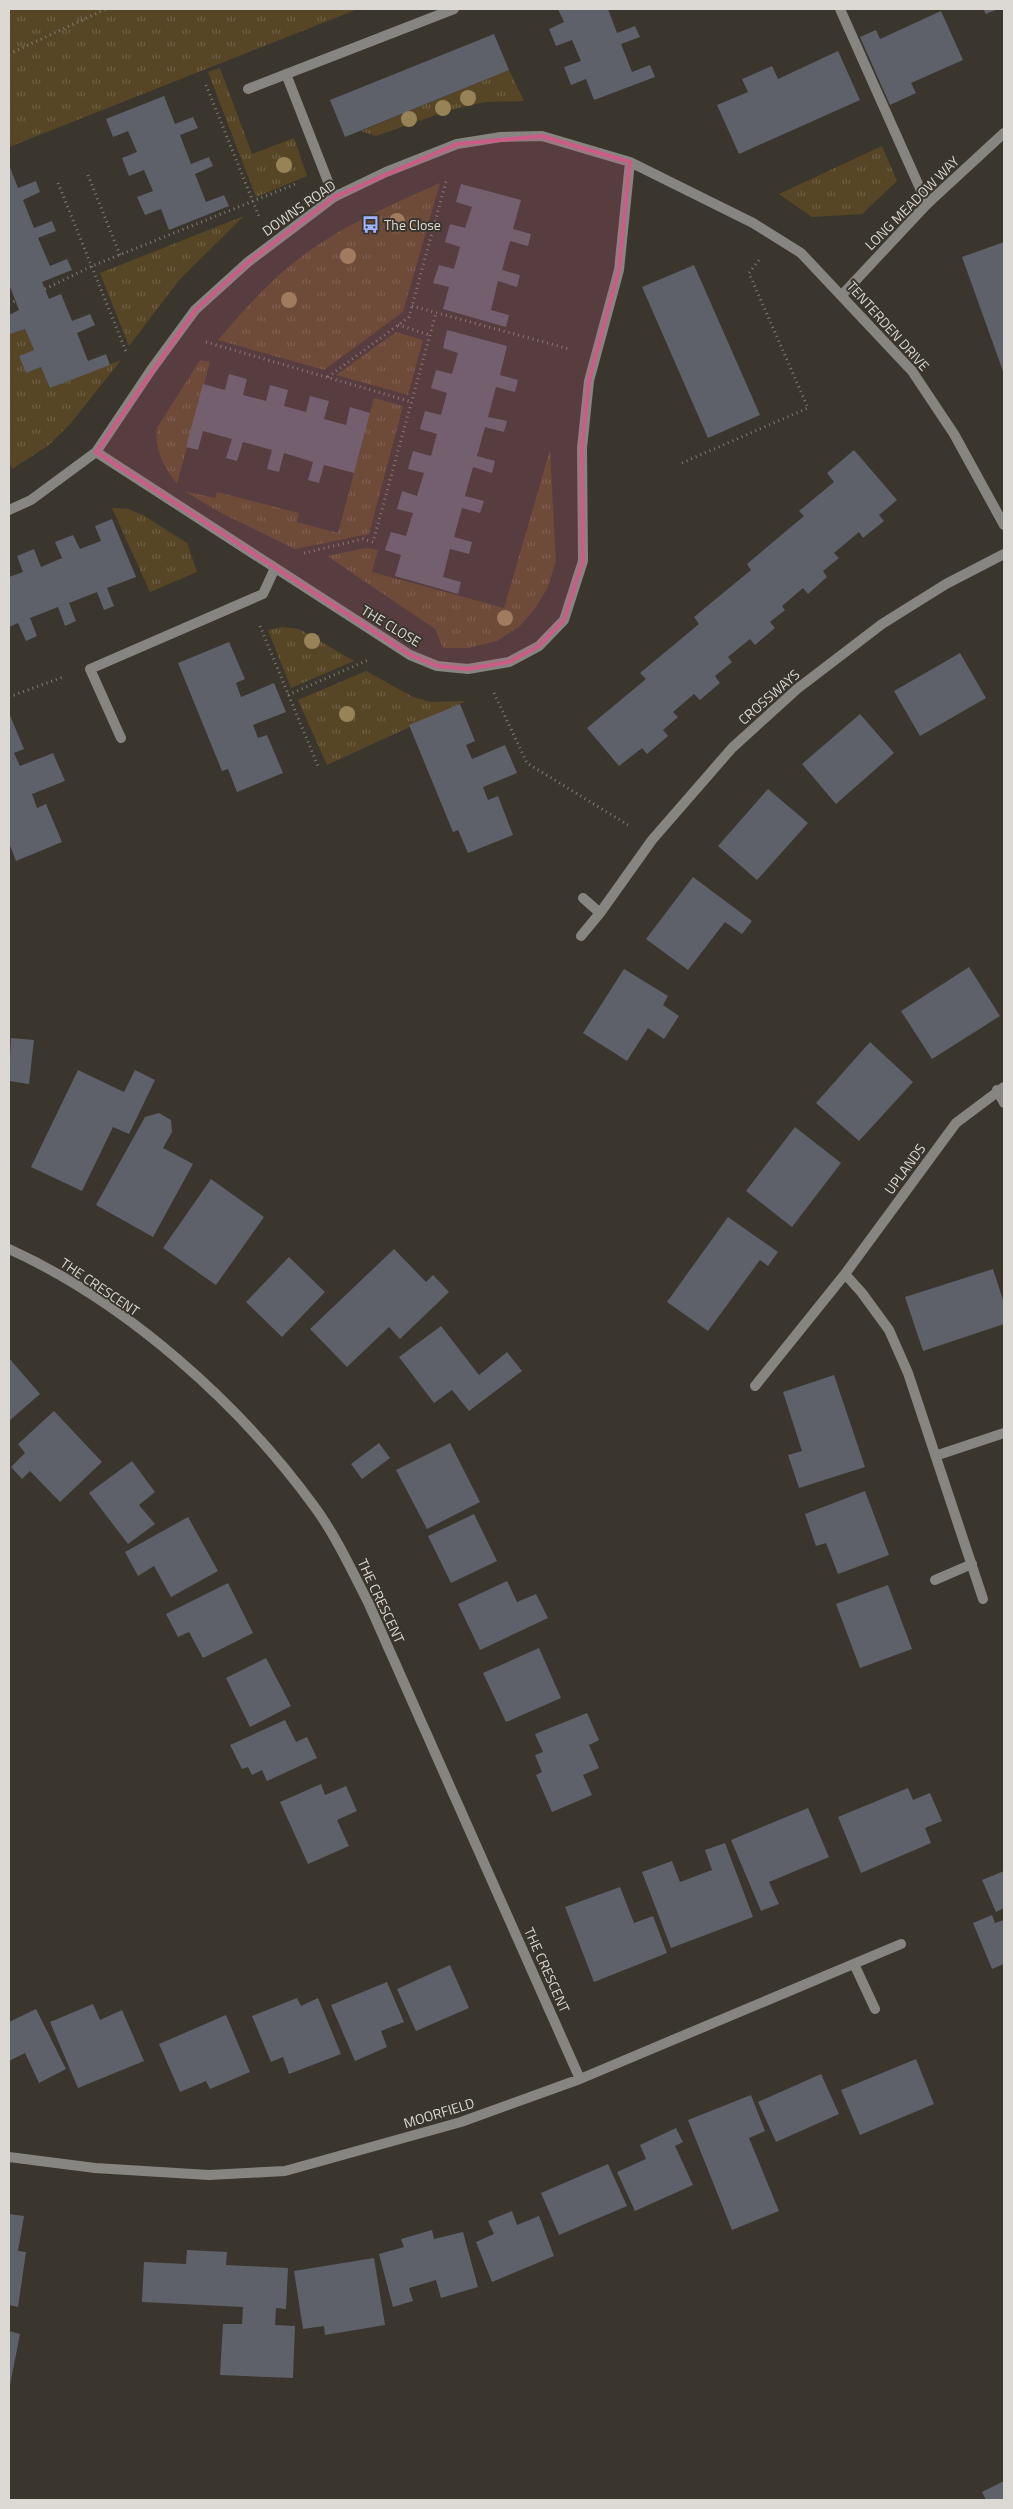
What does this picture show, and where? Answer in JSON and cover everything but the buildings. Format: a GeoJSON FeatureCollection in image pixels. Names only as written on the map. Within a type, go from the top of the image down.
{"type":"FeatureCollection","features":[{"type":"Feature","properties":{"kind":"street"},"geometry":{"type":"LineString","coordinates":[[248,88],[454,9]]}},
{"type":"Feature","properties":{"kind":"street"},"geometry":{"type":"LineString","coordinates":[[840,9],[927,204]]}},
{"type":"Feature","properties":{"kind":"street"},"geometry":{"type":"LineString","coordinates":[[286,74],[334,197]]}},
{"type":"Feature","properties":{"kind":"street","name":"LONG MEADOW WAY"},"geometry":{"type":"LineString","coordinates":[[842,295],[927,204],[1004,133]]}},
{"type":"Feature","properties":{"kind":"street","name":"DOWNS ROAD"},"geometry":{"type":"LineString","coordinates":[[9,510],[31,500],[96,452],[140,386],[196,310],[248,262],[334,197],[386,172],[457,144],[501,137],[542,136],[630,162],[753,223]]}},
{"type":"Feature","properties":{"kind":"street","name":"THE CLOSE"},"geometry":{"type":"LineString","coordinates":[[96,452],[396,648],[437,666],[468,669],[509,662],[538,646],[564,620],[584,561],[582,448],[589,381],[619,270],[630,162]]}},
{"type":"Feature","properties":{"kind":"street","name":"TENTERDEN DRIVE"},"geometry":{"type":"LineString","coordinates":[[753,223],[801,253],[912,371],[954,434],[1004,525]]}},
{"type":"Feature","properties":{"kind":"street","name":"CROSSWAYS"},"geometry":{"type":"LineString","coordinates":[[581,936],[600,913],[652,840],[732,748],[797,689],[882,624],[946,584],[1004,554]]}},
{"type":"Feature","properties":{"kind":"street"},"geometry":{"type":"LineString","coordinates":[[121,738],[90,669],[263,594],[271,565]]}},
{"type":"Feature","properties":{"kind":"street"},"geometry":{"type":"LineString","coordinates":[[583,898],[600,913]]}},
{"type":"Feature","properties":{"kind":"street","name":"UPLANDS"},"geometry":{"type":"LineString","coordinates":[[755,1386],[845,1274],[956,1122],[1001,1088],[1004,1103]]}},
{"type":"Feature","properties":{"kind":"street","name":"THE CRESCENT"},"geometry":{"type":"LineString","coordinates":[[9,1249],[39,1263],[100,1300],[170,1354],[224,1401],[278,1460],[315,1507],[341,1548],[368,1602],[580,2078]]}},
{"type":"Feature","properties":{"kind":"street"},"geometry":{"type":"LineString","coordinates":[[845,1274],[862,1293],[889,1330],[908,1373],[938,1456],[983,1599]]}},
{"type":"Feature","properties":{"kind":"street"},"geometry":{"type":"LineString","coordinates":[[938,1456],[1004,1433]]}},
{"type":"Feature","properties":{"kind":"street"},"geometry":{"type":"LineString","coordinates":[[935,1580],[972,1564]]}},
{"type":"Feature","properties":{"kind":"street","name":"MOORFIELD"},"geometry":{"type":"LineString","coordinates":[[9,2157],[95,2168],[209,2176],[285,2171],[461,2122],[580,2078],[901,1944]]}},
{"type":"Feature","properties":{"kind":"street"},"geometry":{"type":"LineString","coordinates":[[854,1964],[874,2009]]}},
{"type":"Feature","properties":{"kind":"path"},"geometry":{"type":"LineString","coordinates":[[9,54],[106,9]]}},
{"type":"Feature","properties":{"kind":"path"},"geometry":{"type":"LineString","coordinates":[[206,85],[270,246]]}},
{"type":"Feature","properties":{"kind":"path"},"geometry":{"type":"LineString","coordinates":[[328,377],[409,317],[457,144]]}},
{"type":"Feature","properties":{"kind":"path"},"geometry":{"type":"LineString","coordinates":[[45,289],[92,266],[324,172]]}},
{"type":"Feature","properties":{"kind":"path"},"geometry":{"type":"LineString","coordinates":[[88,175],[120,255]]}},
{"type":"Feature","properties":{"kind":"path"},"geometry":{"type":"LineString","coordinates":[[58,183],[140,386]]}},
{"type":"Feature","properties":{"kind":"path"},"geometry":{"type":"LineString","coordinates":[[682,463],[808,408],[750,273],[775,237]]}},
{"type":"Feature","properties":{"kind":"path"},"geometry":{"type":"LineString","coordinates":[[9,304],[15,301]]}},
{"type":"Feature","properties":{"kind":"path"},"geometry":{"type":"LineString","coordinates":[[412,306],[596,356]]}},
{"type":"Feature","properties":{"kind":"path"},"geometry":{"type":"LineString","coordinates":[[271,565],[363,539],[373,542],[436,313]]}},
{"type":"Feature","properties":{"kind":"path"},"geometry":{"type":"LineString","coordinates":[[397,325],[430,335]]}},
{"type":"Feature","properties":{"kind":"path"},"geometry":{"type":"LineString","coordinates":[[177,334],[412,402]]}},
{"type":"Feature","properties":{"kind":"path"},"geometry":{"type":"LineString","coordinates":[[249,600],[318,766]]}},
{"type":"Feature","properties":{"kind":"path"},"geometry":{"type":"LineString","coordinates":[[288,695],[396,648]]}},
{"type":"Feature","properties":{"kind":"path"},"geometry":{"type":"LineString","coordinates":[[481,666],[527,763],[652,840]]}},
{"type":"Feature","properties":{"kind":"path"},"geometry":{"type":"LineString","coordinates":[[9,697],[44,683],[90,669]]}},
{"type":"Feature","properties":{"kind":"highlighted area"},"geometry":{"type":"Polygon","coordinates":[[[542,136],[630,162],[619,270],[589,381],[582,448],[583,561],[564,620],[539,646],[509,662],[468,669],[437,666],[410,655],[96,452],[195,310],[248,262],[334,197],[457,144],[542,136]]]}},
{"type":"Feature","properties":{"kind":"green space"},"geometry":{"type":"Polygon","coordinates":[[[9,9],[358,9],[9,147],[9,9]]]}},
{"type":"Feature","properties":{"kind":"green space"},"geometry":{"type":"Polygon","coordinates":[[[220,68],[252,154],[294,138],[307,176],[256,197],[208,72],[220,68]]]}},
{"type":"Feature","properties":{"kind":"green space"},"geometry":{"type":"Polygon","coordinates":[[[509,70],[524,101],[485,102],[450,110],[376,136],[361,131],[509,70]]]}},
{"type":"Feature","properties":{"kind":"green space"},"geometry":{"type":"Polygon","coordinates":[[[882,146],[897,181],[862,214],[812,217],[779,194],[882,146]]]}},
{"type":"Feature","properties":{"kind":"green space"},"geometry":{"type":"Polygon","coordinates":[[[440,183],[403,312],[324,370],[218,340],[268,285],[302,256],[351,225],[440,183]]]}},
{"type":"Feature","properties":{"kind":"green space"},"geometry":{"type":"Polygon","coordinates":[[[244,216],[180,279],[129,346],[100,273],[244,216]]]}},
{"type":"Feature","properties":{"kind":"green space"},"geometry":{"type":"Polygon","coordinates":[[[25,329],[34,350],[19,356],[26,373],[41,367],[50,388],[121,360],[71,423],[49,445],[12,469],[9,461],[9,331],[10,334],[25,329]]]}},
{"type":"Feature","properties":{"kind":"green space"},"geometry":{"type":"Polygon","coordinates":[[[396,332],[423,340],[408,395],[336,375],[396,332]]]}},
{"type":"Feature","properties":{"kind":"green space"},"geometry":{"type":"Polygon","coordinates":[[[200,360],[210,362],[177,484],[161,458],[157,444],[157,428],[200,360]]]}},
{"type":"Feature","properties":{"kind":"green space"},"geometry":{"type":"Polygon","coordinates":[[[374,398],[403,406],[369,534],[295,549],[221,513],[184,491],[215,498],[217,492],[299,513],[297,522],[338,533],[374,398]]]}},
{"type":"Feature","properties":{"kind":"green space"},"geometry":{"type":"Polygon","coordinates":[[[550,450],[556,561],[547,589],[536,607],[520,626],[497,641],[469,648],[443,648],[435,629],[327,556],[366,548],[378,550],[372,572],[504,608],[550,450]]]}},
{"type":"Feature","properties":{"kind":"green space"},"geometry":{"type":"Polygon","coordinates":[[[112,508],[128,509],[143,515],[187,543],[197,572],[150,592],[112,508]]]}},
{"type":"Feature","properties":{"kind":"green space"},"geometry":{"type":"Polygon","coordinates":[[[282,627],[299,629],[354,661],[291,688],[268,630],[282,627]]]}},
{"type":"Feature","properties":{"kind":"green space"},"geometry":{"type":"Polygon","coordinates":[[[366,671],[413,697],[431,702],[466,701],[327,765],[298,700],[366,671]]]}},
{"type":"Feature","properties":{"kind":"place","name":"The Close"},"geometry":{"type":"Point","coordinates":[370,225]}}]}
